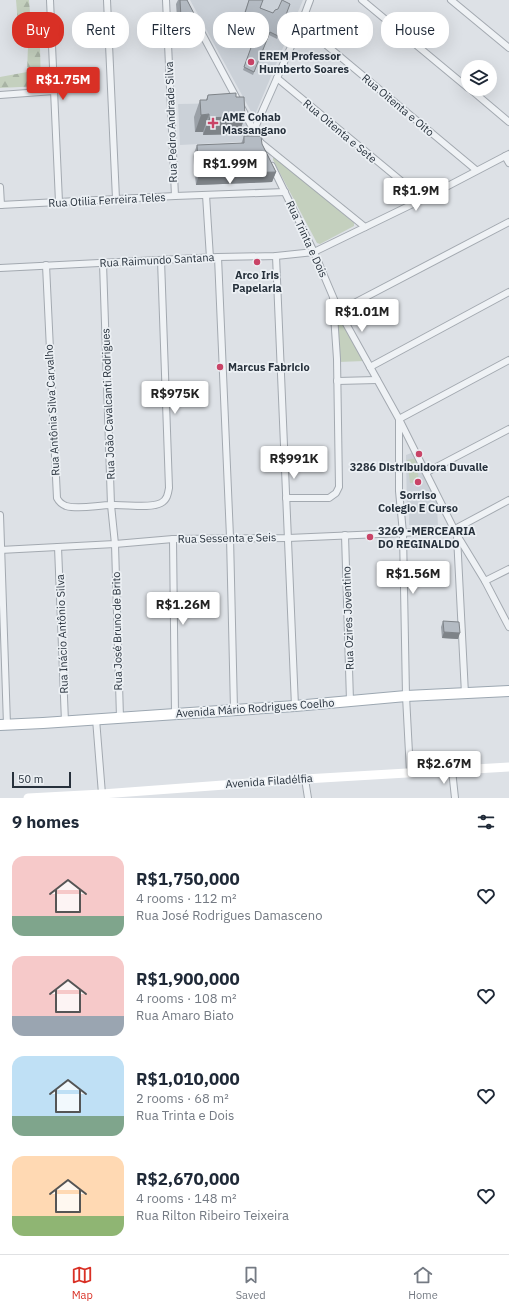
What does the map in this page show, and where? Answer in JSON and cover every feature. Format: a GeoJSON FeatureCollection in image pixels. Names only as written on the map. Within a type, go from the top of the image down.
{"type":"FeatureCollection","features":[{"type":"Feature","properties":{"kind":"main road","name":"Avenida Mário Rodrigues Coelho"},"geometry":{"type":"LineString","coordinates":[[4,725],[294,706],[406,696],[509,691]]}},
{"type":"Feature","properties":{"kind":"street"},"geometry":{"type":"LineString","coordinates":[[50,0],[59,202]]}},
{"type":"Feature","properties":{"kind":"street"},"geometry":{"type":"LineString","coordinates":[[107,0],[116,199]]}},
{"type":"Feature","properties":{"kind":"street","name":"Rua Pedro Andrade Silva"},"geometry":{"type":"LineString","coordinates":[[166,0],[174,196]]}},
{"type":"Feature","properties":{"kind":"street"},"geometry":{"type":"LineString","coordinates":[[306,12],[310,0]]}},
{"type":"Feature","properties":{"kind":"street"},"geometry":{"type":"LineString","coordinates":[[362,0],[461,81]]}},
{"type":"Feature","properties":{"kind":"street"},"geometry":{"type":"LineString","coordinates":[[451,0],[509,48]]}},
{"type":"Feature","properties":{"kind":"street","name":"Rua Trinta e Dois"},"geometry":{"type":"LineString","coordinates":[[205,38],[285,192],[314,252],[339,311],[399,419],[456,532],[485,581],[509,627]]}},
{"type":"Feature","properties":{"kind":"street"},"geometry":{"type":"LineString","coordinates":[[254,130],[290,48]]}},
{"type":"Feature","properties":{"kind":"street","name":"Rua Oitenta e Oito"},"geometry":{"type":"LineString","coordinates":[[330,48],[476,170]]}},
{"type":"Feature","properties":{"kind":"street","name":"Rua Oitenta e Sete"},"geometry":{"type":"LineString","coordinates":[[277,78],[423,199]]}},
{"type":"Feature","properties":{"kind":"street"},"geometry":{"type":"LineString","coordinates":[[0,95],[54,91]]}},
{"type":"Feature","properties":{"kind":"street"},"geometry":{"type":"LineString","coordinates":[[478,96],[509,122]]}},
{"type":"Feature","properties":{"kind":"street"},"geometry":{"type":"LineString","coordinates":[[260,142],[365,227]]}},
{"type":"Feature","properties":{"kind":"street"},"geometry":{"type":"LineString","coordinates":[[314,252],[423,199],[507,155],[509,163]]}},
{"type":"Feature","properties":{"kind":"street"},"geometry":{"type":"LineString","coordinates":[[0,187],[0,206]]}},
{"type":"Feature","properties":{"kind":"street","name":"Rua Otilia Ferreira Teles"},"geometry":{"type":"LineString","coordinates":[[0,206],[174,196],[285,192]]}},
{"type":"Feature","properties":{"kind":"street"},"geometry":{"type":"LineString","coordinates":[[206,195],[210,258]]}},
{"type":"Feature","properties":{"kind":"street"},"geometry":{"type":"LineString","coordinates":[[339,311],[509,222]]}},
{"type":"Feature","properties":{"kind":"street","name":"Rua Raimundo Santana"},"geometry":{"type":"LineString","coordinates":[[0,268],[218,257],[276,256],[314,252]]}},
{"type":"Feature","properties":{"kind":"street"},"geometry":{"type":"LineString","coordinates":[[276,256],[294,706]]}},
{"type":"Feature","properties":{"kind":"street"},"geometry":{"type":"LineString","coordinates":[[218,257],[230,538],[234,710]]}},
{"type":"Feature","properties":{"kind":"street"},"geometry":{"type":"LineString","coordinates":[[111,504],[157,504],[167,498],[169,492],[161,260]]}},
{"type":"Feature","properties":{"kind":"street","name":"Rua João Cavalcanti Rodrigues"},"geometry":{"type":"LineString","coordinates":[[103,263],[111,504],[115,544]]}},
{"type":"Feature","properties":{"kind":"street","name":"Rua Antônia Silva Carvalho"},"geometry":{"type":"LineString","coordinates":[[46,265],[57,498],[59,502],[67,506],[76,507],[111,504]]}},
{"type":"Feature","properties":{"kind":"street"},"geometry":{"type":"LineString","coordinates":[[370,367],[509,292]]}},
{"type":"Feature","properties":{"kind":"street"},"geometry":{"type":"LineString","coordinates":[[286,498],[329,498],[338,491],[340,467],[332,294]]}},
{"type":"Feature","properties":{"kind":"street"},"geometry":{"type":"LineString","coordinates":[[410,772],[406,696],[403,533],[399,491],[399,419],[509,360]]}},
{"type":"Feature","properties":{"kind":"street"},"geometry":{"type":"LineString","coordinates":[[337,381],[377,380]]}},
{"type":"Feature","properties":{"kind":"street"},"geometry":{"type":"LineString","coordinates":[[427,472],[509,429]]}},
{"type":"Feature","properties":{"kind":"street"},"geometry":{"type":"LineString","coordinates":[[465,694],[456,532],[509,500]]}},
{"type":"Feature","properties":{"kind":"street"},"geometry":{"type":"LineString","coordinates":[[0,515],[4,725]]}},
{"type":"Feature","properties":{"kind":"street","name":"Rua Sessenta e Seis"},"geometry":{"type":"LineString","coordinates":[[1,550],[115,544],[173,539],[288,538],[456,532]]}},
{"type":"Feature","properties":{"kind":"street","name":"Rua Ozires Joventino"},"geometry":{"type":"LineString","coordinates":[[345,535],[350,701]]}},
{"type":"Feature","properties":{"kind":"street"},"geometry":{"type":"LineString","coordinates":[[173,539],[175,714]]}},
{"type":"Feature","properties":{"kind":"street","name":"Rua José Bruno de Brito"},"geometry":{"type":"LineString","coordinates":[[115,544],[120,718]]}},
{"type":"Feature","properties":{"kind":"street","name":"Rua Inácio Antônio Silva"},"geometry":{"type":"LineString","coordinates":[[58,547],[65,722]]}},
{"type":"Feature","properties":{"kind":"street"},"geometry":{"type":"LineString","coordinates":[[485,581],[509,569]]}},
{"type":"Feature","properties":{"kind":"street"},"geometry":{"type":"LineString","coordinates":[[96,719],[102,794]]}},
{"type":"Feature","properties":{"kind":"street","name":"Avenida Filadélfia"},"geometry":{"type":"LineString","coordinates":[[28,798],[102,794],[123,795],[305,779],[509,767]]}},
{"type":"Feature","properties":{"kind":"street"},"geometry":{"type":"LineString","coordinates":[[452,770],[455,798]]}},
{"type":"Feature","properties":{"kind":"street"},"geometry":{"type":"LineString","coordinates":[[305,779],[308,798]]}},
{"type":"Feature","properties":{"kind":"shaded area","name":"EREM Professor Humberto Soares"},"geometry":{"type":"Polygon","coordinates":[[[190,0],[303,0],[298,12],[277,12],[277,48],[283,48],[254,117],[216,48],[269,48],[269,12],[213,12],[213,42],[205,27],[205,12],[197,12],[190,0]]]}},
{"type":"Feature","properties":{"kind":"shaded area","name":"AME Cohab Massangano"},"geometry":{"type":"Polygon","coordinates":[[[236,103],[256,141],[180,145],[178,104],[236,103]]]}},
{"type":"Feature","properties":{"kind":"shaded area","name":"Sorriso Colegio E Curso"},"geometry":{"type":"Polygon","coordinates":[[[414,452],[441,508],[437,508],[438,525],[409,525],[409,512],[407,512],[406,455],[414,452]]]}},
{"type":"Feature","properties":{"kind":"green space"},"geometry":{"type":"Polygon","coordinates":[[[16,0],[29,0],[30,12],[17,12],[16,0]]]}},
{"type":"Feature","properties":{"kind":"green space"},"geometry":{"type":"Polygon","coordinates":[[[28,48],[40,48],[41,86],[0,88],[0,77],[27,72],[28,48]]]}},
{"type":"Feature","properties":{"kind":"green space"},"geometry":{"type":"Polygon","coordinates":[[[273,158],[276,158],[354,223],[354,226],[320,244],[317,243],[273,158]]]}},
{"type":"Feature","properties":{"kind":"green space"},"geometry":{"type":"Polygon","coordinates":[[[336,311],[364,361],[339,362],[336,311]]]}},
{"type":"Feature","properties":{"kind":"green space"},"geometry":{"type":"Polygon","coordinates":[[[416,458],[419,482],[410,483],[407,460],[416,458]]]}},
{"type":"Feature","properties":{"kind":"building"},"geometry":{"type":"Polygon","coordinates":[[[180,0],[187,0],[193,12],[181,12],[180,0]]]}},
{"type":"Feature","properties":{"kind":"building"},"geometry":{"type":"Polygon","coordinates":[[[249,0],[263,0],[260,8],[273,13],[278,9],[282,0],[290,4],[287,12],[277,12],[277,36],[270,32],[269,34],[269,12],[245,12],[249,0]]]}},
{"type":"Feature","properties":{"kind":"building"},"geometry":{"type":"Polygon","coordinates":[[[251,48],[264,48],[254,72],[244,67],[251,48]]]}},
{"type":"Feature","properties":{"kind":"building"},"geometry":{"type":"Polygon","coordinates":[[[236,93],[236,97],[244,97],[245,116],[209,118],[209,114],[201,115],[200,100],[207,100],[208,95],[236,93]]]}},
{"type":"Feature","properties":{"kind":"building"},"geometry":{"type":"Polygon","coordinates":[[[244,136],[261,136],[262,144],[276,172],[199,174],[197,145],[244,143],[244,136]]]}},
{"type":"Feature","properties":{"kind":"building"},"geometry":{"type":"Polygon","coordinates":[[[443,621],[459,622],[460,633],[444,632],[443,621]]]}},
{"type":"Feature","properties":{"kind":"place","name":"EREM Professor Humberto Soares"},"geometry":{"type":"Point","coordinates":[251,62]}},
{"type":"Feature","properties":{"kind":"place","name":"AME Cohab Massangano"},"geometry":{"type":"Point","coordinates":[213,123]}},
{"type":"Feature","properties":{"kind":"place","name":"Arco Iris Papelaria"},"geometry":{"type":"Point","coordinates":[257,262]}},
{"type":"Feature","properties":{"kind":"place","name":"Marcus Fabricio"},"geometry":{"type":"Point","coordinates":[220,367]}},
{"type":"Feature","properties":{"kind":"place","name":"3286 Distribuidora Duvalle"},"geometry":{"type":"Point","coordinates":[419,454]}},
{"type":"Feature","properties":{"kind":"place","name":"Sorriso Colegio E Curso"},"geometry":{"type":"Point","coordinates":[418,482]}},
{"type":"Feature","properties":{"kind":"place","name":"3269 -MERCEARIA DO REGINALDO"},"geometry":{"type":"Point","coordinates":[370,537]}}]}
